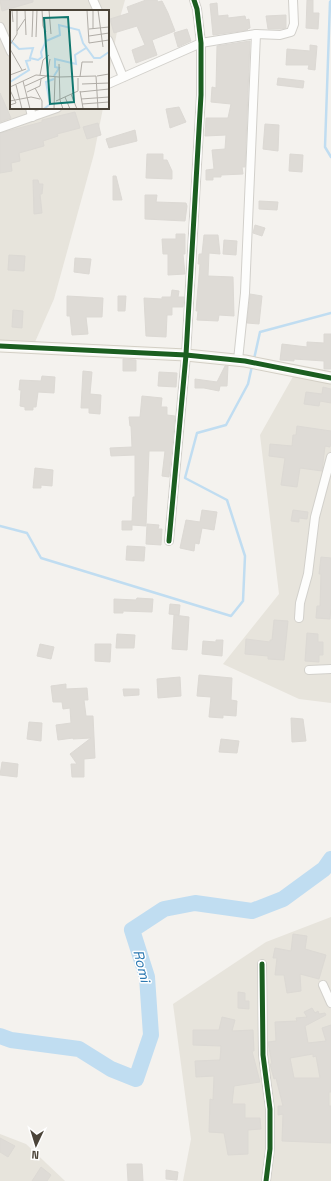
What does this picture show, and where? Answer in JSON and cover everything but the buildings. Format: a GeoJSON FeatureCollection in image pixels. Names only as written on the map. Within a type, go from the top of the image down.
{"type":"FeatureCollection","features":[{"type":"Feature","properties":{"kind":"street"},"geometry":{"type":"LineString","coordinates":[[93,0],[98,10]]}},
{"type":"Feature","properties":{"kind":"street"},"geometry":{"type":"LineString","coordinates":[[169,541],[186,355],[201,96],[201,43],[197,9],[194,0]]}},
{"type":"Feature","properties":{"kind":"street"},"geometry":{"type":"LineString","coordinates":[[109,83],[201,43],[256,34],[280,36],[291,32],[294,24],[293,0]]}},
{"type":"Feature","properties":{"kind":"street"},"geometry":{"type":"LineString","coordinates":[[0,27],[10,50]]}},
{"type":"Feature","properties":{"kind":"street"},"geometry":{"type":"LineString","coordinates":[[241,361],[246,293],[256,34]]}},
{"type":"Feature","properties":{"kind":"street"},"geometry":{"type":"LineString","coordinates":[[109,43],[123,76]]}},
{"type":"Feature","properties":{"kind":"street"},"geometry":{"type":"LineString","coordinates":[[30,109],[32,117]]}},
{"type":"Feature","properties":{"kind":"street"},"geometry":{"type":"LineString","coordinates":[[0,128],[54,109]]}},
{"type":"Feature","properties":{"kind":"street"},"geometry":{"type":"LineString","coordinates":[[0,346],[186,355],[241,361],[331,378]]}},
{"type":"Feature","properties":{"kind":"street"},"geometry":{"type":"LineString","coordinates":[[299,618],[300,603],[308,574],[315,517],[331,457]]}},
{"type":"Feature","properties":{"kind":"street"},"geometry":{"type":"LineString","coordinates":[[309,670],[331,669]]}},
{"type":"Feature","properties":{"kind":"street"},"geometry":{"type":"LineString","coordinates":[[262,964],[262,1056],[270,1109],[270,1149],[266,1181]]}},
{"type":"Feature","properties":{"kind":"street"},"geometry":{"type":"LineString","coordinates":[[323,985],[331,1003]]}},
{"type":"Feature","properties":{"kind":"shaded area"},"geometry":{"type":"Polygon","coordinates":[[[0,0],[125,0],[119,21],[109,75],[109,10],[10,10],[10,109],[103,109],[94,154],[54,299],[35,342],[0,348],[0,0]]]}},
{"type":"Feature","properties":{"kind":"shaded area"},"geometry":{"type":"Polygon","coordinates":[[[295,373],[331,375],[331,703],[299,699],[223,664],[279,594],[260,435],[295,373]]]}},
{"type":"Feature","properties":{"kind":"shaded area"},"geometry":{"type":"Polygon","coordinates":[[[331,917],[331,1181],[183,1181],[191,1139],[173,1004],[266,942],[331,917]]]}},
{"type":"Feature","properties":{"kind":"shaded area"},"geometry":{"type":"Polygon","coordinates":[[[0,1134],[26,1144],[65,1181],[0,1181],[0,1134]]]}},
{"type":"Feature","properties":{"kind":"waterway"},"geometry":{"type":"LineString","coordinates":[[331,1],[325,147],[331,157]]}},
{"type":"Feature","properties":{"kind":"waterway"},"geometry":{"type":"LineString","coordinates":[[254,359],[260,332],[331,313]]}},
{"type":"Feature","properties":{"kind":"waterway"},"geometry":{"type":"LineString","coordinates":[[0,526],[27,533],[41,558],[231,616],[243,601],[245,556],[227,500],[185,478],[197,433],[226,425],[248,384],[252,366]]}},
{"type":"Feature","properties":{"kind":"waterway","name":"Romi"},"geometry":{"type":"LineString","coordinates":[[0,1036],[11,1040],[79,1049],[111,1069],[136,1079],[151,1035],[147,977],[132,930],[164,909],[195,903],[252,911],[283,899],[324,869],[331,859]]}},
{"type":"Feature","properties":{"kind":"cycle path"},"geometry":{"type":"LineString","coordinates":[[169,541],[186,355],[201,95],[201,43],[197,9],[194,0]]}},
{"type":"Feature","properties":{"kind":"cycle path"},"geometry":{"type":"LineString","coordinates":[[0,346],[186,355],[245,361],[331,378]]}},
{"type":"Feature","properties":{"kind":"cycle path"},"geometry":{"type":"LineString","coordinates":[[262,964],[263,1055],[270,1109],[270,1149],[266,1181]]}}]}
